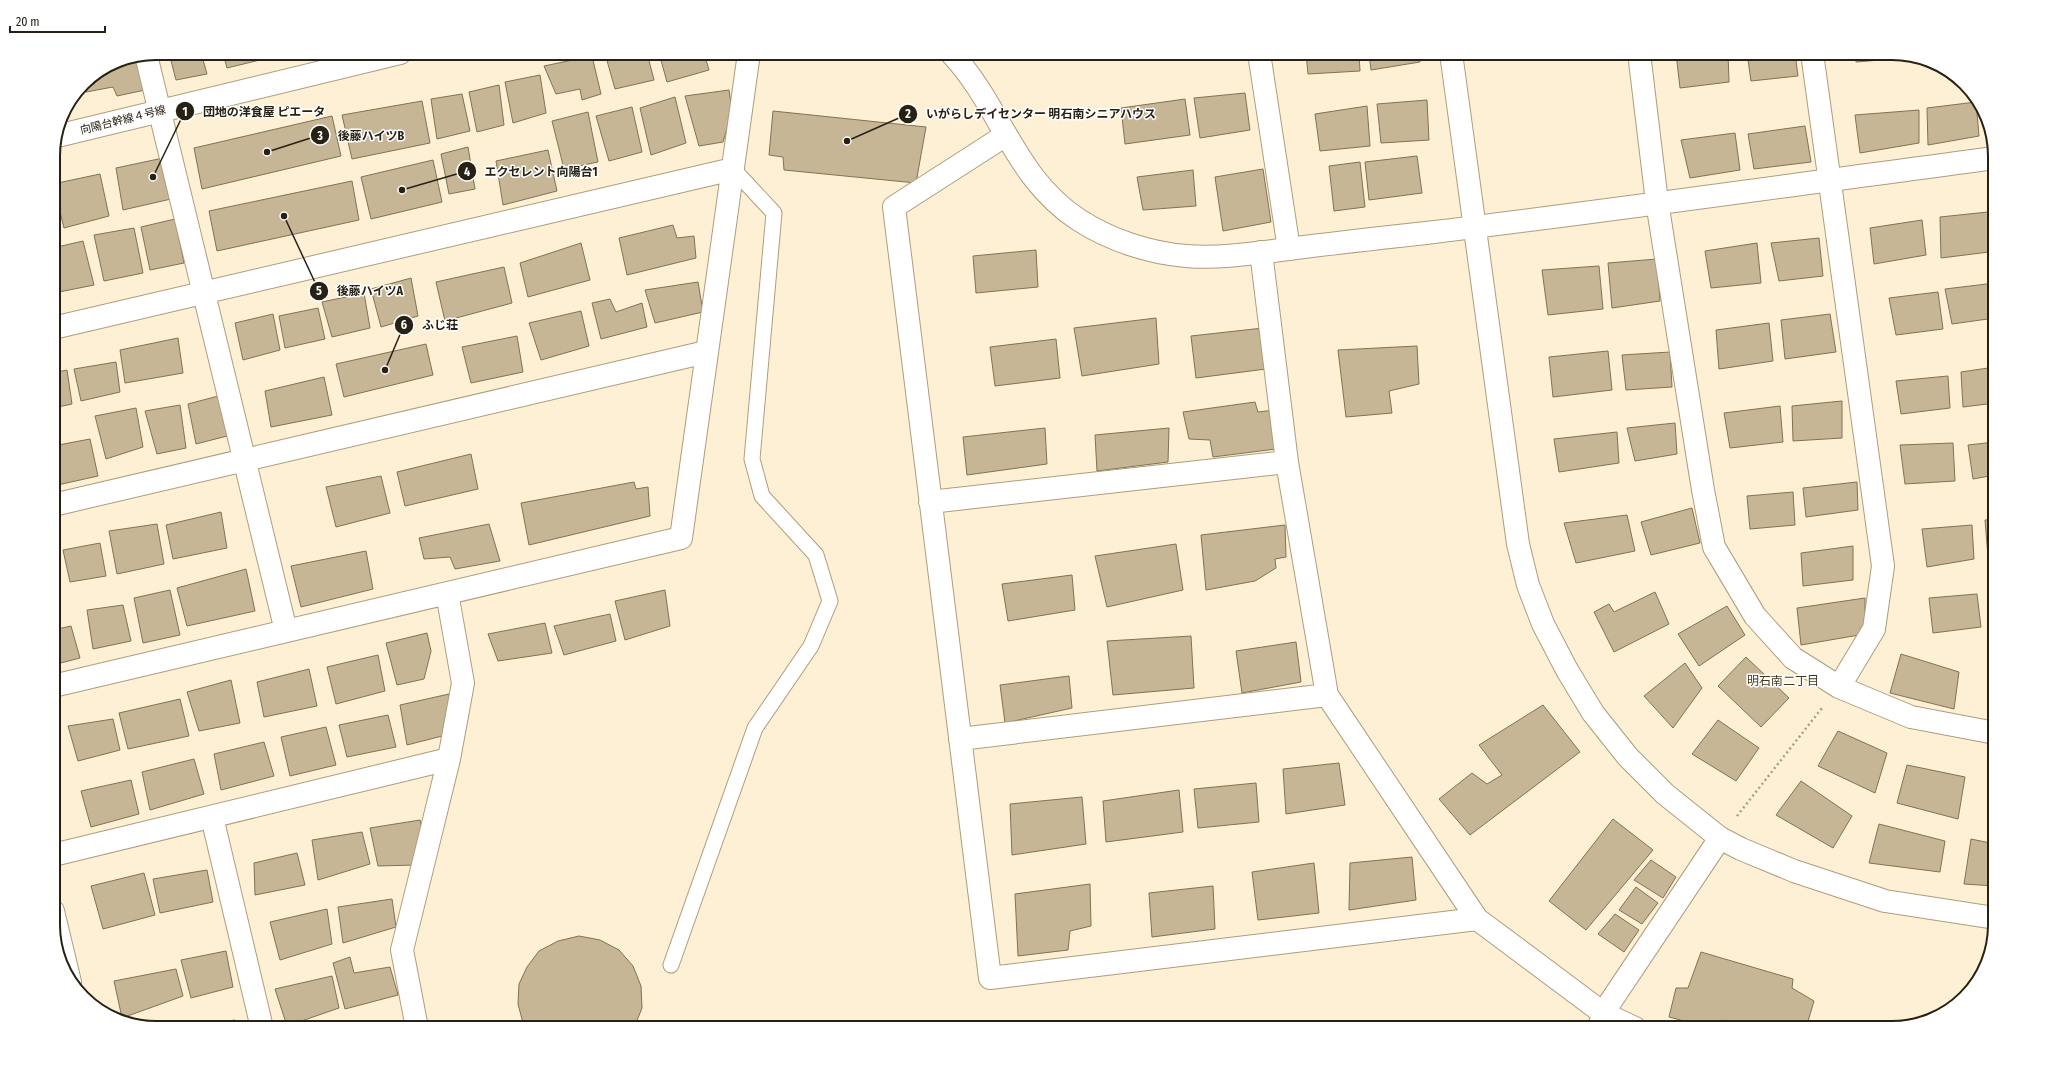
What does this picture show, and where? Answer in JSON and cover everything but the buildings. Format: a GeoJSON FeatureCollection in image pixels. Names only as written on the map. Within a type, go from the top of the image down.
{"type":"FeatureCollection","features":[{"type":"Feature","properties":{"kind":"street","name":"向陽台幹線４号線"},"geometry":{"type":"LineString","coordinates":[[62,135],[371,60]]}},
{"type":"Feature","properties":{"kind":"street"},"geometry":{"type":"LineString","coordinates":[[60,684],[681,538],[748,60]]}},
{"type":"Feature","properties":{"kind":"street"},"geometry":{"type":"LineString","coordinates":[[957,60],[974,82],[1006,135],[1019,160],[1035,182],[1054,201],[1078,220],[1102,233],[1155,252],[1188,256],[1261,252],[1475,227],[1988,159]]}},
{"type":"Feature","properties":{"kind":"street"},"geometry":{"type":"LineString","coordinates":[[1260,60],[1289,249]]}},
{"type":"Feature","properties":{"kind":"street"},"geometry":{"type":"LineString","coordinates":[[1452,60],[1518,544],[1528,585],[1543,624],[1567,670],[1593,713],[1628,757],[1665,794],[1720,838],[1741,849],[1794,871],[1885,901],[1988,917]]}},
{"type":"Feature","properties":{"kind":"street"},"geometry":{"type":"LineString","coordinates":[[1640,60],[1657,202],[1701,482],[1714,547],[1755,616],[1793,658],[1839,687],[1911,717],[1988,732]]}},
{"type":"Feature","properties":{"kind":"street"},"geometry":{"type":"LineString","coordinates":[[1813,60],[1883,566],[1874,629],[1839,687]]}},
{"type":"Feature","properties":{"kind":"street"},"geometry":{"type":"LineString","coordinates":[[147,61],[205,292],[286,631]]}},
{"type":"Feature","properties":{"kind":"street"},"geometry":{"type":"LineString","coordinates":[[1006,135],[894,207],[990,978],[1478,919]]}},
{"type":"Feature","properties":{"kind":"street"},"geometry":{"type":"LineString","coordinates":[[60,326],[733,169]]}},
{"type":"Feature","properties":{"kind":"street"},"geometry":{"type":"LineString","coordinates":[[1261,252],[1287,462],[1327,695],[1478,919],[1601,1020],[1720,838]]}},
{"type":"Feature","properties":{"kind":"street"},"geometry":{"type":"LineString","coordinates":[[60,503],[706,352]]}},
{"type":"Feature","properties":{"kind":"street"},"geometry":{"type":"LineString","coordinates":[[930,502],[1287,462]]}},
{"type":"Feature","properties":{"kind":"street"},"geometry":{"type":"LineString","coordinates":[[416,1021],[402,950],[449,759],[463,683],[447,593]]}},
{"type":"Feature","properties":{"kind":"street"},"geometry":{"type":"LineString","coordinates":[[960,739],[1327,695]]}},
{"type":"Feature","properties":{"kind":"street"},"geometry":{"type":"LineString","coordinates":[[60,853],[449,759]]}},
{"type":"Feature","properties":{"kind":"street"},"geometry":{"type":"LineString","coordinates":[[212,817],[260,1021]]}},
{"type":"Feature","properties":{"kind":"lane"},"geometry":{"type":"LineString","coordinates":[[671,965],[755,728],[811,646],[830,601],[816,555],[762,496],[752,459],[774,213],[733,169]]}},
{"type":"Feature","properties":{"kind":"path"},"geometry":{"type":"LineString","coordinates":[[1720,838],[1839,687]]}},
{"type":"Feature","properties":{"kind":"place","name":"いがらしデイセンター 明石南シニアハウス"},"geometry":{"type":"Point","coordinates":[847,141]}},
{"type":"Feature","properties":{"kind":"place","name":"後藤ハイツB"},"geometry":{"type":"Point","coordinates":[267,152]}},
{"type":"Feature","properties":{"kind":"place","name":"団地の洋食屋 ピエータ"},"geometry":{"type":"Point","coordinates":[153,177]}},
{"type":"Feature","properties":{"kind":"place","name":"エクセレント向陽台1"},"geometry":{"type":"Point","coordinates":[402,190]}},
{"type":"Feature","properties":{"kind":"place","name":"後藤ハイツA"},"geometry":{"type":"Point","coordinates":[284,216]}},
{"type":"Feature","properties":{"kind":"place","name":"ふじ荘"},"geometry":{"type":"Point","coordinates":[385,370]}},
{"type":"Feature","properties":{"kind":"district","name":"明石南二丁目"},"geometry":{"type":"Point","coordinates":[1783,681]}}]}
